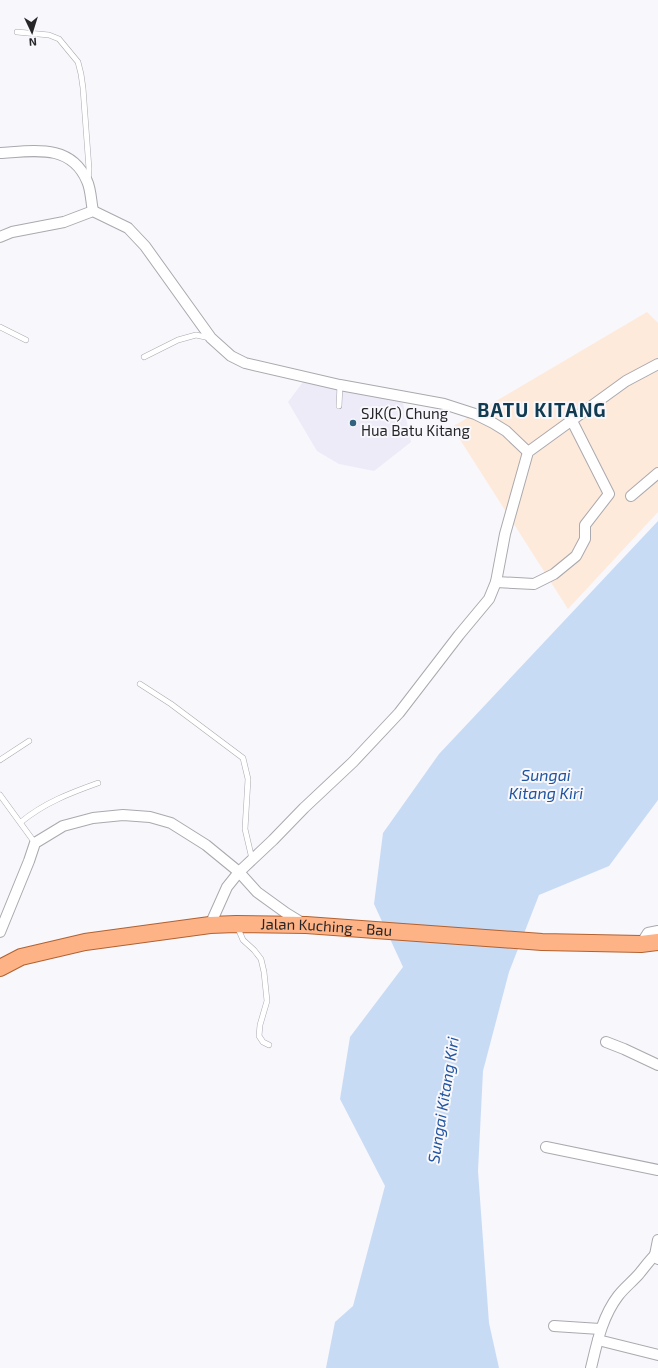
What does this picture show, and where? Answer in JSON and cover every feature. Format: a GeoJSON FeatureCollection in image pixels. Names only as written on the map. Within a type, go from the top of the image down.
{"type":"FeatureCollection","features":[{"type":"Feature","properties":{"kind":"main road","name":"Jalan Kuching - Bau"},"geometry":{"type":"LineString","coordinates":[[0,968],[21,957],[85,942],[210,925],[306,925],[542,942],[641,944],[658,942]]}},
{"type":"Feature","properties":{"kind":"street"},"geometry":{"type":"LineString","coordinates":[[0,153],[51,151],[69,158],[80,169],[88,182],[93,211]]}},
{"type":"Feature","properties":{"kind":"street"},"geometry":{"type":"LineString","coordinates":[[0,237],[12,232],[64,222],[93,211],[115,220],[128,228],[145,246],[211,338],[231,356],[246,363],[340,385],[444,404],[475,414],[494,423],[528,452]]}},
{"type":"Feature","properties":{"kind":"street"},"geometry":{"type":"LineString","coordinates":[[210,925],[227,887],[239,872],[353,762],[399,713],[459,635],[489,600],[496,582],[506,534],[528,452],[626,381],[658,364]]}},
{"type":"Feature","properties":{"kind":"street"},"geometry":{"type":"LineString","coordinates":[[496,582],[534,584],[554,574],[576,556],[585,539],[584,525],[609,494],[572,421]]}},
{"type":"Feature","properties":{"kind":"street"},"geometry":{"type":"LineString","coordinates":[[631,496],[658,473]]}},
{"type":"Feature","properties":{"kind":"street"},"geometry":{"type":"LineString","coordinates":[[0,932],[35,843],[63,826],[93,818],[123,815],[150,817],[171,823],[206,845],[239,872],[258,892],[286,913],[306,925]]}},
{"type":"Feature","properties":{"kind":"street"},"geometry":{"type":"LineString","coordinates":[[641,944],[648,933],[658,931]]}},
{"type":"Feature","properties":{"kind":"street"},"geometry":{"type":"LineString","coordinates":[[606,1042],[658,1065]]}},
{"type":"Feature","properties":{"kind":"street"},"geometry":{"type":"LineString","coordinates":[[546,1147],[658,1170]]}},
{"type":"Feature","properties":{"kind":"street"},"geometry":{"type":"LineString","coordinates":[[591,1368],[600,1329],[617,1297],[656,1257],[658,1240]]}},
{"type":"Feature","properties":{"kind":"street"},"geometry":{"type":"LineString","coordinates":[[554,1326],[600,1329]]}},
{"type":"Feature","properties":{"kind":"street"},"geometry":{"type":"LineString","coordinates":[[598,1340],[658,1355]]}},
{"type":"Feature","properties":{"kind":"lane"},"geometry":{"type":"LineString","coordinates":[[17,32],[49,35],[59,39],[78,62],[82,74],[90,169],[88,182]]}},
{"type":"Feature","properties":{"kind":"lane"},"geometry":{"type":"LineString","coordinates":[[0,327],[26,340]]}},
{"type":"Feature","properties":{"kind":"lane"},"geometry":{"type":"LineString","coordinates":[[144,357],[178,340],[196,335],[211,338]]}},
{"type":"Feature","properties":{"kind":"lane"},"geometry":{"type":"LineString","coordinates":[[339,406],[340,385]]}},
{"type":"Feature","properties":{"kind":"lane"},"geometry":{"type":"LineString","coordinates":[[140,684],[171,704],[243,758],[248,779],[246,829],[252,859]]}},
{"type":"Feature","properties":{"kind":"lane"},"geometry":{"type":"LineString","coordinates":[[0,760],[29,741]]}},
{"type":"Feature","properties":{"kind":"lane"},"geometry":{"type":"LineString","coordinates":[[21,822],[33,812],[50,802],[98,783]]}},
{"type":"Feature","properties":{"kind":"lane"},"geometry":{"type":"LineString","coordinates":[[0,795],[35,843]]}},
{"type":"Feature","properties":{"kind":"lane"},"geometry":{"type":"LineString","coordinates":[[236,924],[243,940],[261,959],[267,1001],[260,1025],[259,1036],[263,1042],[269,1045]]}},
{"type":"Feature","properties":{"kind":"shaded area"},"geometry":{"type":"Polygon","coordinates":[[[647,312],[658,323],[658,512],[568,609],[452,427],[647,312]]]}},
{"type":"Feature","properties":{"kind":"shaded area","name":"SJK(C) Chung Hua Batu Kitang"},"geometry":{"type":"Polygon","coordinates":[[[303,382],[403,403],[411,442],[374,471],[339,464],[317,451],[288,402],[303,382]]]}},
{"type":"Feature","properties":{"kind":"water","name":"Sungai Kitang Kiri"},"geometry":{"type":"Polygon","coordinates":[[[658,521],[658,800],[609,866],[539,895],[509,972],[483,1071],[478,1171],[489,1323],[499,1368],[326,1368],[335,1322],[353,1306],[385,1186],[340,1099],[350,1037],[403,967],[374,904],[383,833],[439,754],[658,521]]]}},
{"type":"Feature","properties":{"kind":"place","name":"SJK(C) Chung Hua Batu Kitang"},"geometry":{"type":"Point","coordinates":[353,423]}},
{"type":"Feature","properties":{"kind":"district","name":"BATU KITANG"},"geometry":{"type":"Point","coordinates":[542,410]}}]}
